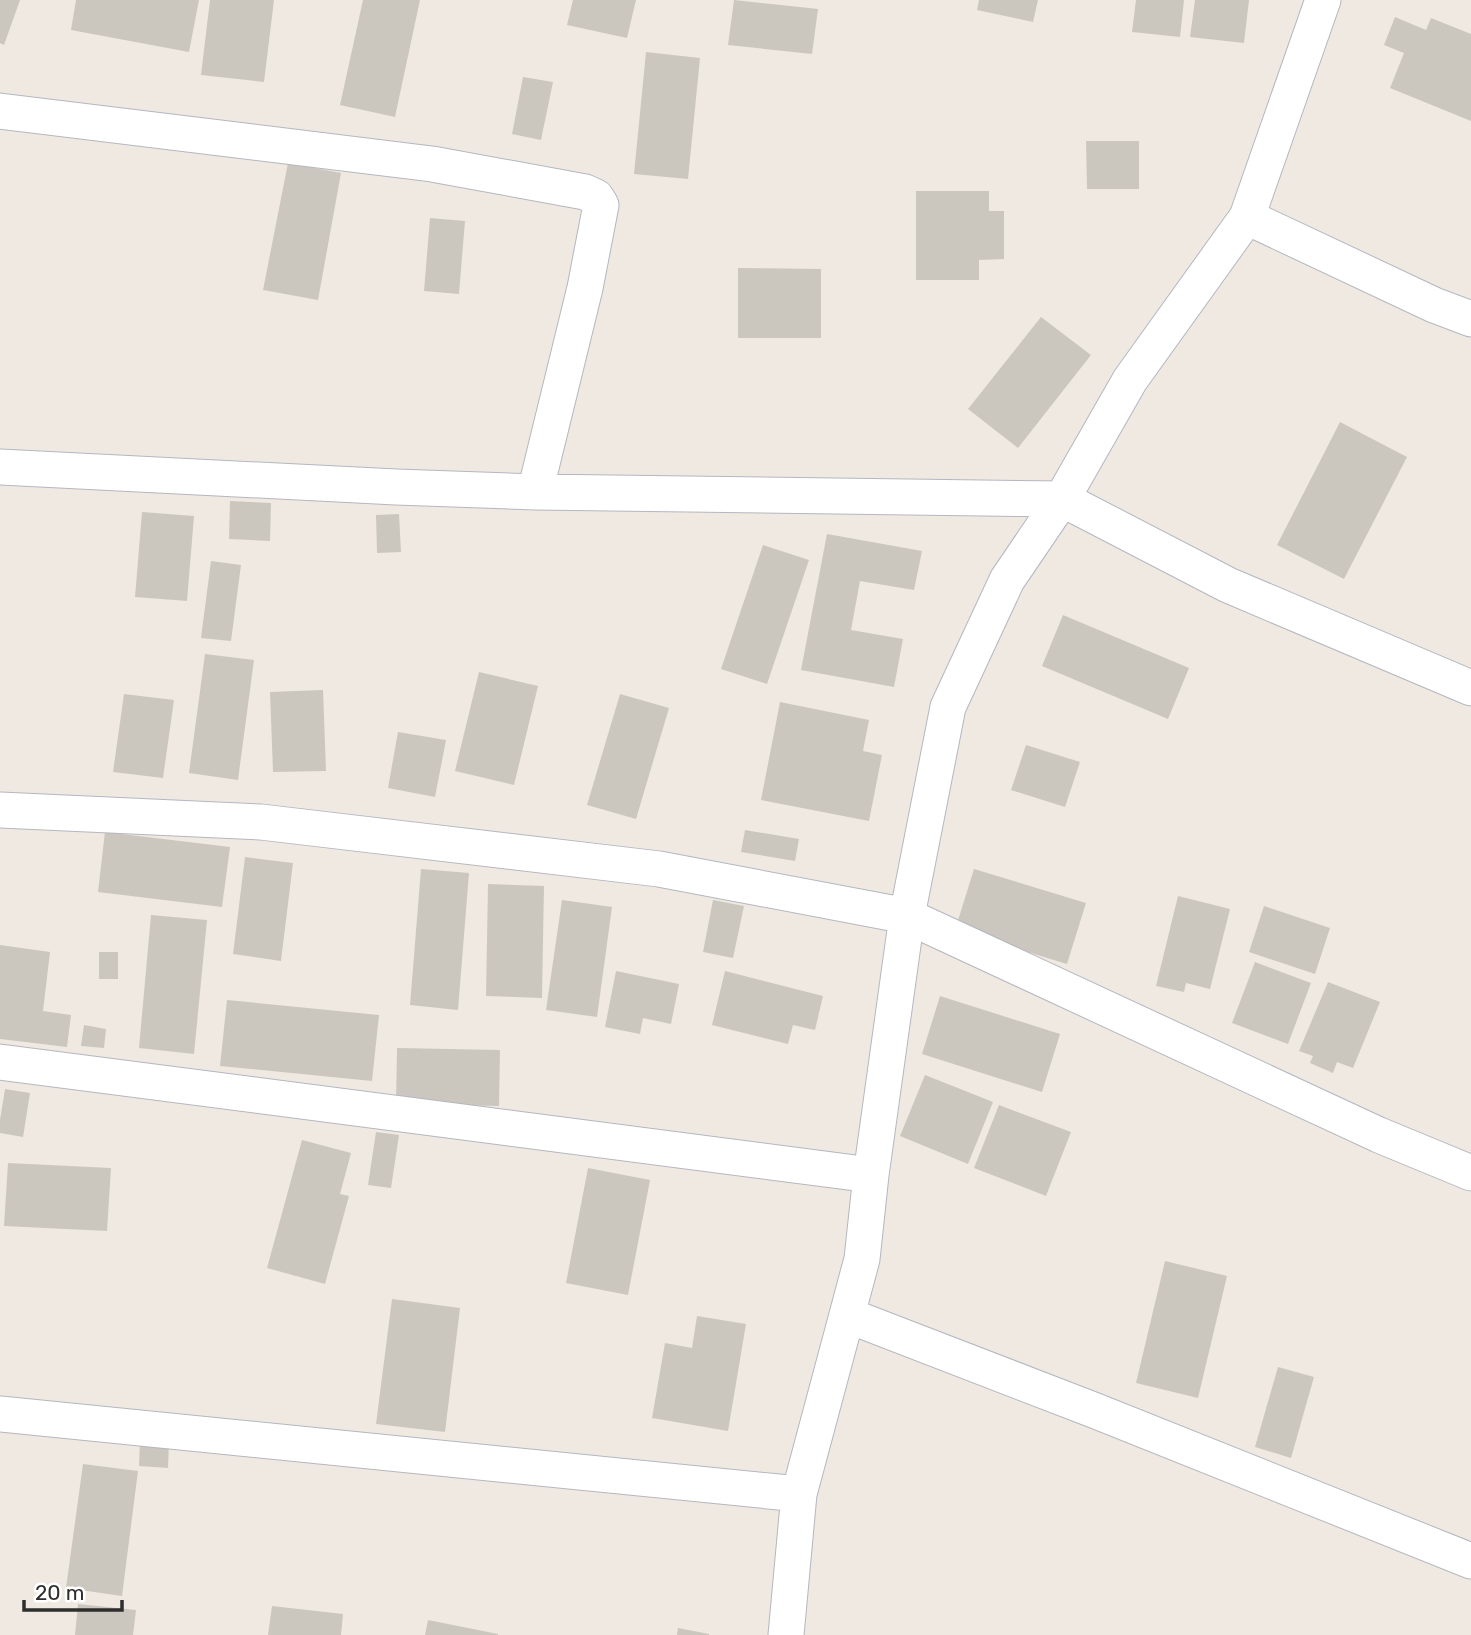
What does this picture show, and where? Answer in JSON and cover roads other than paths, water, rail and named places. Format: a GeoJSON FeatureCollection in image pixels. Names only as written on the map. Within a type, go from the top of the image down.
{"type":"FeatureCollection","features":[{"type":"Feature","properties":{"kind":"street"},"geometry":{"type":"LineString","coordinates":[[786,1635],[799,1494],[862,1259],[907,916],[948,707],[1007,580],[1062,499],[1130,380],[1247,217],[1323,0]]}},
{"type":"Feature","properties":{"kind":"street"},"geometry":{"type":"LineString","coordinates":[[0,111],[432,164],[585,192],[596,197],[601,205],[587,276],[535,492]]}},
{"type":"Feature","properties":{"kind":"street"},"geometry":{"type":"LineString","coordinates":[[1247,217],[1434,305],[1471,319]]}},
{"type":"Feature","properties":{"kind":"street"},"geometry":{"type":"LineString","coordinates":[[0,467],[535,492],[1062,499],[1228,584],[1471,688]]}},
{"type":"Feature","properties":{"kind":"street"},"geometry":{"type":"LineString","coordinates":[[0,810],[289,825],[659,869],[907,916],[1378,1135],[1471,1173]]}},
{"type":"Feature","properties":{"kind":"street"},"geometry":{"type":"LineString","coordinates":[[0,1062],[871,1175]]}},
{"type":"Feature","properties":{"kind":"street"},"geometry":{"type":"LineString","coordinates":[[847,1315],[1096,1410],[1471,1561]]}},
{"type":"Feature","properties":{"kind":"street"},"geometry":{"type":"LineString","coordinates":[[0,1414],[799,1494]]}}]}
